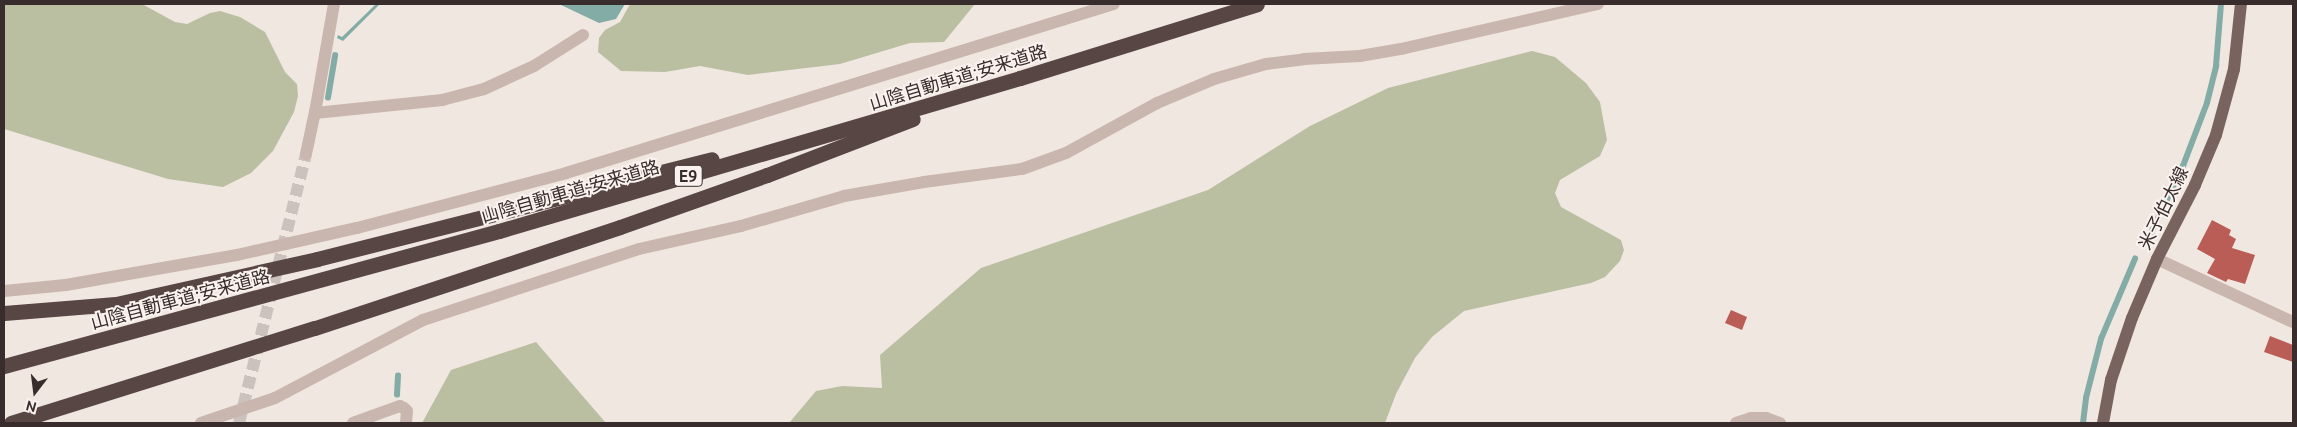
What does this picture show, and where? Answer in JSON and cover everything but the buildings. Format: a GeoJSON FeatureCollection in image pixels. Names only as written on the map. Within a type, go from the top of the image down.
{"type":"FeatureCollection","features":[{"type":"Feature","properties":{"kind":"highway","name":"山陰自動車道;安来道路"},"geometry":{"type":"LineString","coordinates":[[4,366],[500,231],[1020,78],[1257,4]]}},
{"type":"Feature","properties":{"kind":"highway"},"geometry":{"type":"LineString","coordinates":[[11,423],[315,328],[620,227],[767,175],[1020,78]]}},
{"type":"Feature","properties":{"kind":"highway"},"geometry":{"type":"LineString","coordinates":[[4,313],[116,304],[317,259],[768,144],[841,131]]}},
{"type":"Feature","properties":{"kind":"main road","name":"米子伯太線"},"geometry":{"type":"LineString","coordinates":[[2103,423],[2119,350],[2157,259],[2195,186],[2216,135],[2234,69],[2241,4]]}},
{"type":"Feature","properties":{"kind":"street"},"geometry":{"type":"LineString","coordinates":[[306,154],[334,4]]}},
{"type":"Feature","properties":{"kind":"street"},"geometry":{"type":"LineString","coordinates":[[4,291],[66,285],[209,260],[357,228],[566,173],[1114,4]]}},
{"type":"Feature","properties":{"kind":"street"},"geometry":{"type":"LineString","coordinates":[[201,423],[275,398],[423,320],[639,249],[741,226],[844,196],[924,182],[1022,170],[1066,153],[1157,103],[1214,79],[1266,64],[1304,59],[1360,56],[1598,4]]}},
{"type":"Feature","properties":{"kind":"street"},"geometry":{"type":"LineString","coordinates":[[315,113],[442,100],[484,89],[534,66],[583,35]]}},
{"type":"Feature","properties":{"kind":"street"},"geometry":{"type":"LineString","coordinates":[[2157,259],[2293,322]]}},
{"type":"Feature","properties":{"kind":"street"},"geometry":{"type":"LineString","coordinates":[[352,423],[400,406],[406,411],[406,423]]}},
{"type":"Feature","properties":{"kind":"street"},"geometry":{"type":"LineString","coordinates":[[1736,423],[1751,418],[1766,418],[1780,423]]}},
{"type":"Feature","properties":{"kind":"green space"},"geometry":{"type":"Polygon","coordinates":[[[4,4],[142,4],[175,22],[187,24],[210,13],[220,11],[240,17],[265,32],[285,72],[297,84],[298,96],[294,112],[273,151],[251,173],[223,187],[168,179],[4,129],[4,4]]]}},
{"type":"Feature","properties":{"kind":"green space"},"geometry":{"type":"Polygon","coordinates":[[[630,4],[975,4],[944,42],[910,43],[840,64],[748,75],[700,66],[665,72],[621,71],[598,52],[599,38],[605,30],[620,22],[630,4]]]}},
{"type":"Feature","properties":{"kind":"green space"},"geometry":{"type":"Polygon","coordinates":[[[1532,51],[1555,57],[1586,83],[1600,102],[1607,140],[1600,156],[1560,180],[1555,193],[1561,207],[1621,240],[1624,250],[1620,261],[1605,277],[1591,283],[1464,311],[1432,337],[1415,358],[1396,394],[1385,423],[789,423],[816,391],[842,386],[882,388],[880,355],[981,268],[1208,190],[1310,126],[1388,88],[1532,51]]]}},
{"type":"Feature","properties":{"kind":"green space"},"geometry":{"type":"Polygon","coordinates":[[[536,342],[606,423],[422,423],[451,370],[536,342]]]}},
{"type":"Feature","properties":{"kind":"water"},"geometry":{"type":"Polygon","coordinates":[[[376,4],[380,4],[343,41],[337,38],[338,35],[342,37],[376,4]]]}},
{"type":"Feature","properties":{"kind":"water"},"geometry":{"type":"Polygon","coordinates":[[[559,4],[625,4],[616,19],[599,23],[559,4]]]}},
{"type":"Feature","properties":{"kind":"waterway"},"geometry":{"type":"LineString","coordinates":[[2144,240],[2151,233],[2183,166],[2207,103],[2216,66],[2221,4]]}},
{"type":"Feature","properties":{"kind":"waterway"},"geometry":{"type":"LineString","coordinates":[[328,98],[335,56]]}},
{"type":"Feature","properties":{"kind":"waterway"},"geometry":{"type":"LineString","coordinates":[[2083,423],[2086,398],[2101,339],[2135,259]]}},
{"type":"Feature","properties":{"kind":"waterway"},"geometry":{"type":"LineString","coordinates":[[397,395],[398,376]]}},
{"type":"Feature","properties":{"kind":"tunnel"},"geometry":{"type":"LineString","coordinates":[[239,423],[306,154]]}}]}
